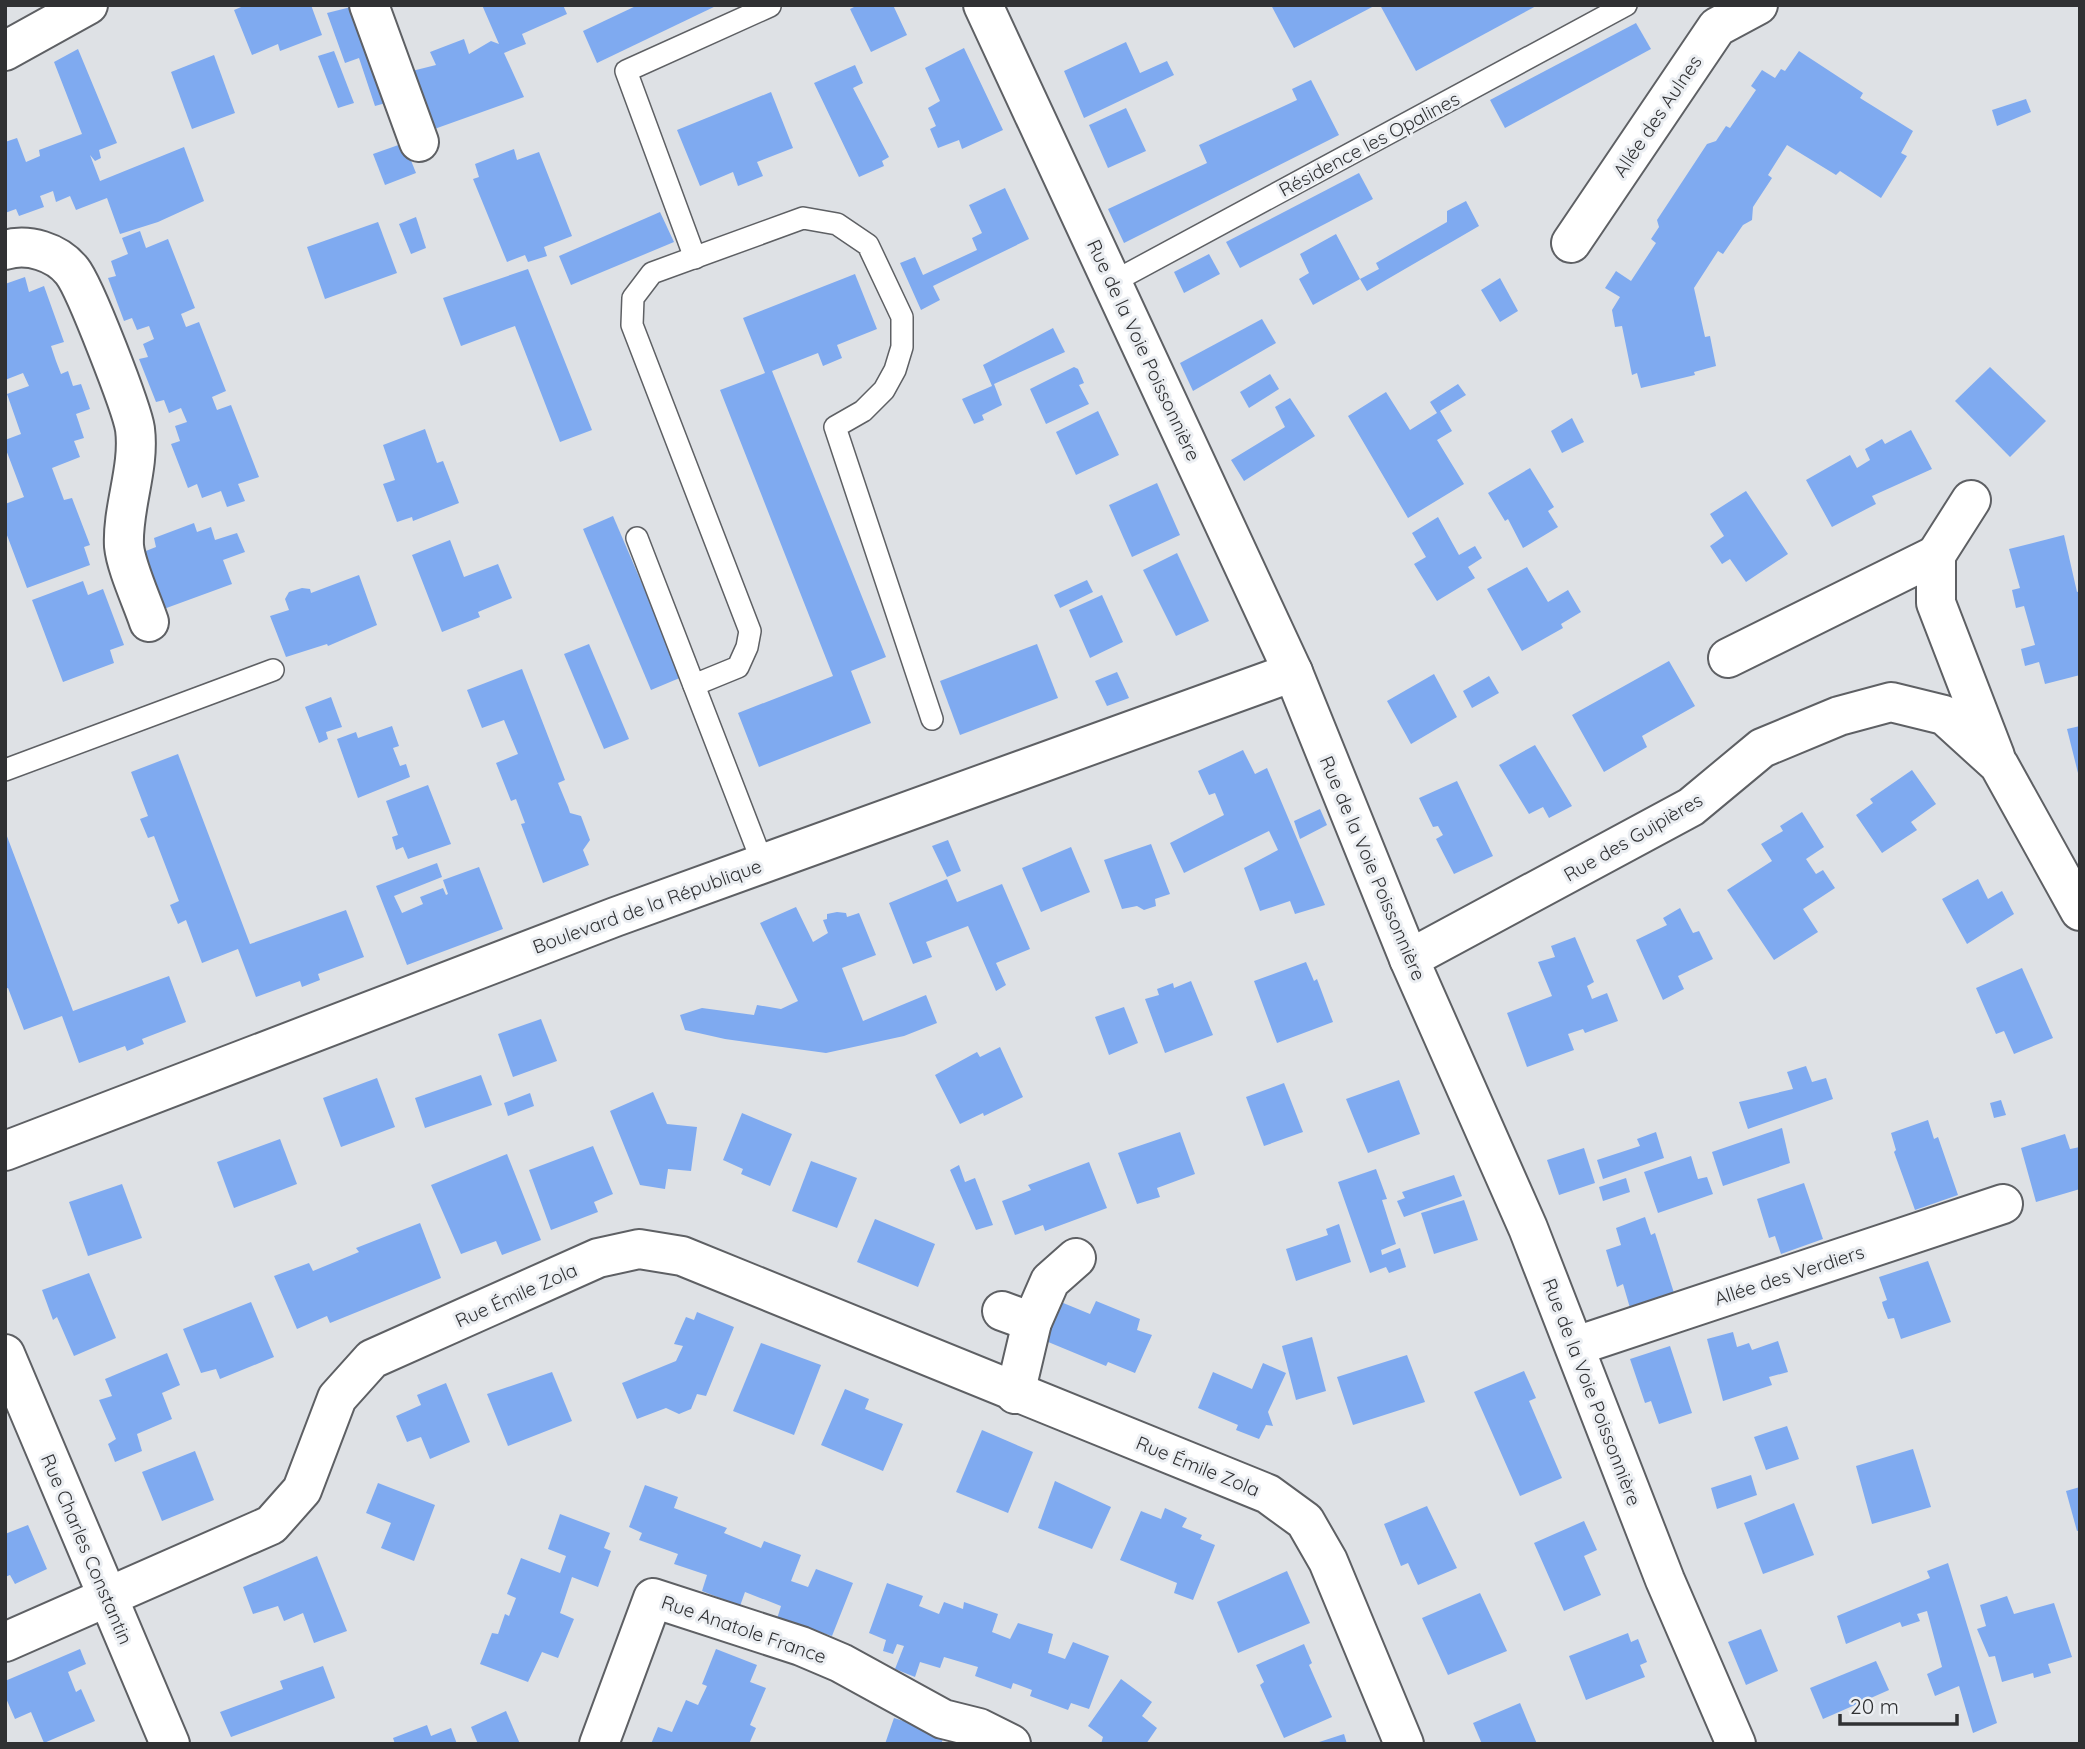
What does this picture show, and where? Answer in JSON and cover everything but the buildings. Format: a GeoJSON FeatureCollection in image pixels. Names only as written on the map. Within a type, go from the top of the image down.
{"type":"FeatureCollection","features":[{"type":"Feature","properties":{"kind":"street"},"geometry":{"type":"LineString","coordinates":[[5,51],[88,5]]}},
{"type":"Feature","properties":{"kind":"street"},"geometry":{"type":"LineString","coordinates":[[369,5],[419,142]]}},
{"type":"Feature","properties":{"kind":"street","name":"Rue de la Voie Poissonnière"},"geometry":{"type":"LineString","coordinates":[[983,5],[1293,672],[1409,959],[1576,1346],[1665,1580],[1736,1744]]}},
{"type":"Feature","properties":{"kind":"street","name":"Allée des Aulnes"},"geometry":{"type":"LineString","coordinates":[[1571,243],[1717,27],[1758,5]]}},
{"type":"Feature","properties":{"kind":"street"},"geometry":{"type":"LineString","coordinates":[[5,250],[33,247],[56,257],[72,271],[88,300],[135,428],[133,482],[124,547],[149,622]]}},
{"type":"Feature","properties":{"kind":"street","name":"Rue des Guipières"},"geometry":{"type":"LineString","coordinates":[[1970,500],[1937,555],[1936,603],[1998,765],[2080,911]]}},
{"type":"Feature","properties":{"kind":"street"},"geometry":{"type":"LineString","coordinates":[[1728,659],[1937,555]]}},
{"type":"Feature","properties":{"kind":"street","name":"Boulevard de la République"},"geometry":{"type":"LineString","coordinates":[[9,1139],[226,1064],[763,864],[1293,672]]}},
{"type":"Feature","properties":{"kind":"street","name":"Rue des Guipières"},"geometry":{"type":"LineString","coordinates":[[1409,959],[1691,807],[1762,748],[1839,716],[1891,702],[1944,715],[1998,765]]}},
{"type":"Feature","properties":{"kind":"street","name":"Allée des Verdiers"},"geometry":{"type":"LineString","coordinates":[[1576,1346],[2003,1204]]}},
{"type":"Feature","properties":{"kind":"street","name":"Rue Émile Zola"},"geometry":{"type":"LineString","coordinates":[[5,1642],[107,1600],[271,1525],[302,1490],[337,1398],[372,1359],[598,1258],[639,1249],[682,1256],[1015,1394],[1268,1494],[1305,1521],[1328,1561],[1404,1744]]}},
{"type":"Feature","properties":{"kind":"street"},"geometry":{"type":"LineString","coordinates":[[1015,1394],[1017,1317],[1050,1281],[1076,1258]]}},
{"type":"Feature","properties":{"kind":"street","name":"Rue Charles Constantin"},"geometry":{"type":"LineString","coordinates":[[5,1354],[170,1744]]}},
{"type":"Feature","properties":{"kind":"street","name":"Rue Anatole France"},"geometry":{"type":"LineString","coordinates":[[599,1744],[653,1598],[801,1646],[841,1663],[943,1719],[979,1728],[1011,1744]]}},
{"type":"Feature","properties":{"kind":"lane","name":"Résidence les Opalines"},"geometry":{"type":"LineString","coordinates":[[1113,282],[1626,5]]}},
{"type":"Feature","properties":{"kind":"lane"},"geometry":{"type":"LineString","coordinates":[[695,258],[626,71],[769,6]]}},
{"type":"Feature","properties":{"kind":"lane"},"geometry":{"type":"LineString","coordinates":[[694,685],[738,667],[747,647],[750,631],[632,325],[633,298],[652,273],[803,218],[837,224],[868,245],[902,317],[902,347],[895,370],[884,390],[863,411],[835,427],[932,719]]}},
{"type":"Feature","properties":{"kind":"lane"},"geometry":{"type":"LineString","coordinates":[[637,538],[763,864]]}},
{"type":"Feature","properties":{"kind":"lane"},"geometry":{"type":"LineString","coordinates":[[5,770],[273,670]]}}]}
